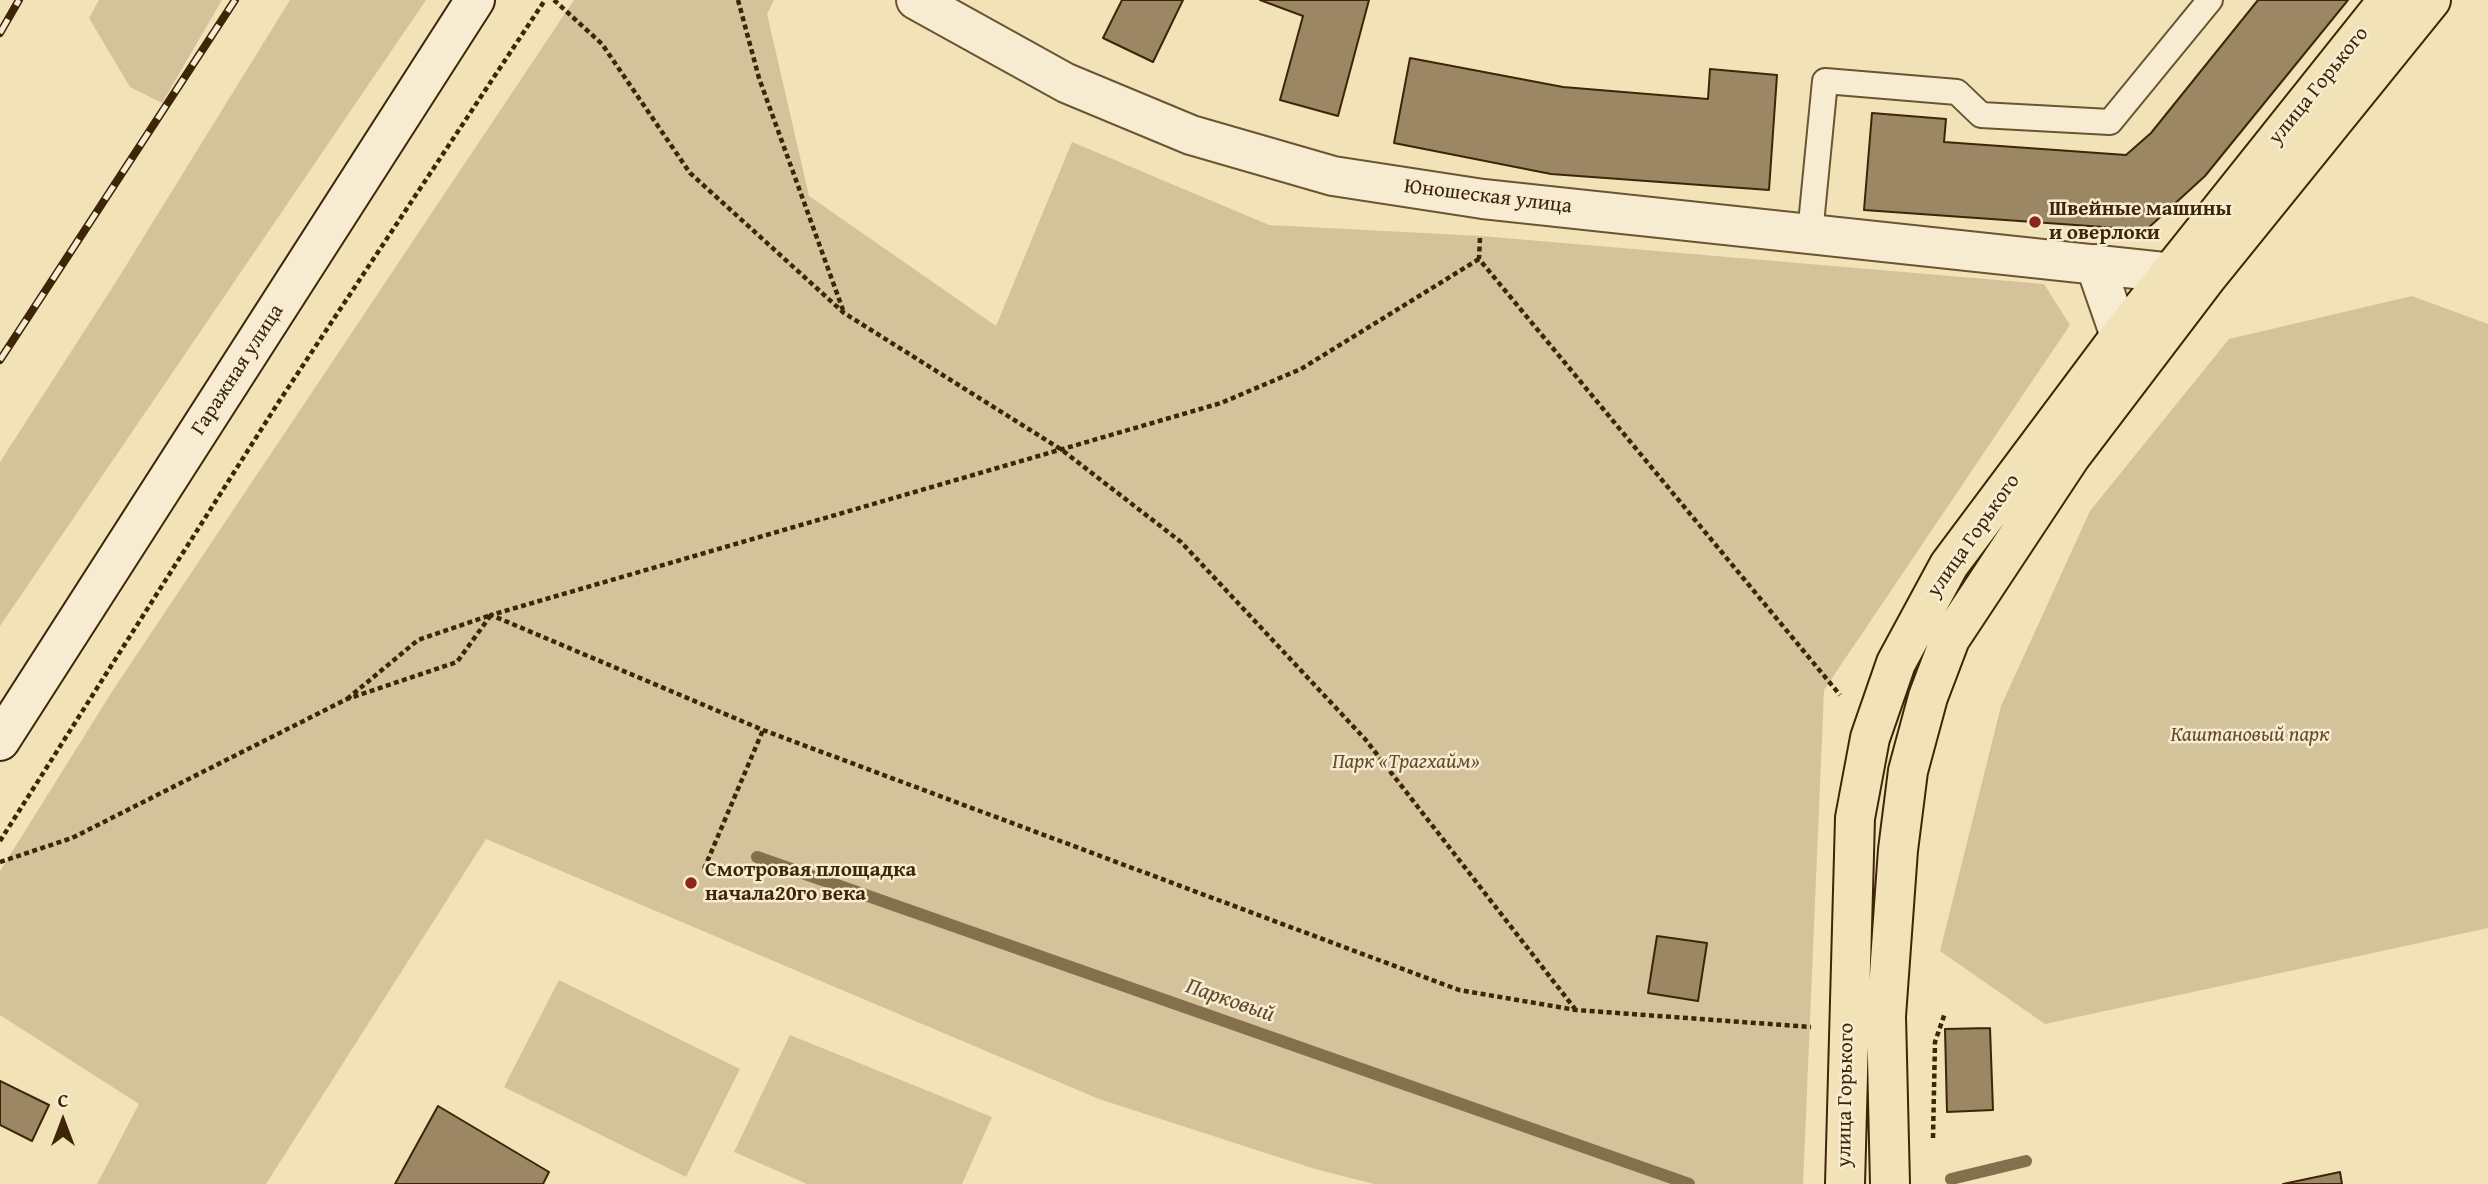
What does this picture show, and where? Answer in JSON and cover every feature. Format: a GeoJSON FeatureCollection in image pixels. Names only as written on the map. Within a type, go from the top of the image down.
{"type":"FeatureCollection","features":[{"type":"Feature","properties":{"kind":"main road","name":"улица Горького"},"geometry":{"type":"LineString","coordinates":[[1890,1184],[1886,1016],[1898,850],[1908,771],[1928,696],[1950,639],[2189,275],[2388,0]]}},
{"type":"Feature","properties":{"kind":"main road","name":"улица Горького"},"geometry":{"type":"LineString","coordinates":[[1845,1184],[1855,818],[1870,738],[1896,663],[1949,565],[2120,336],[2189,275],[2431,0]]}},
{"type":"Feature","properties":{"kind":"street","name":"Гаражная улица"},"geometry":{"type":"LineString","coordinates":[[0,741],[475,0]]}},
{"type":"Feature","properties":{"kind":"street","name":"Юношеская улица"},"geometry":{"type":"LineString","coordinates":[[916,0],[1066,83],[1191,135],[1333,176],[1483,199],[2189,275]]}},
{"type":"Feature","properties":{"kind":"street"},"geometry":{"type":"LineString","coordinates":[[2095,264],[2120,336]]}},
{"type":"Feature","properties":{"kind":"lane"},"geometry":{"type":"LineString","coordinates":[[1810,234],[1825,81],[1957,92],[1981,115],[2110,122],[2210,0]]}},
{"type":"Feature","properties":{"kind":"path"},"geometry":{"type":"LineString","coordinates":[[0,841],[278,403],[545,0]]}},
{"type":"Feature","properties":{"kind":"path"},"geometry":{"type":"LineString","coordinates":[[554,0],[602,44],[690,173],[844,313],[1062,450],[1181,542],[1365,739],[1576,1010]]}},
{"type":"Feature","properties":{"kind":"path"},"geometry":{"type":"LineString","coordinates":[[738,0],[759,78],[844,313]]}},
{"type":"Feature","properties":{"kind":"path"},"geometry":{"type":"LineString","coordinates":[[1483,199],[1479,259],[1840,695]]}},
{"type":"Feature","properties":{"kind":"path"},"geometry":{"type":"LineString","coordinates":[[347,699],[418,640],[491,615],[1221,403],[1301,369],[1479,259]]}},
{"type":"Feature","properties":{"kind":"path"},"geometry":{"type":"LineString","coordinates":[[0,862],[72,838],[347,699],[457,662],[491,615]]}},
{"type":"Feature","properties":{"kind":"path"},"geometry":{"type":"LineString","coordinates":[[491,615],[763,730],[1460,989],[1576,1010],[1819,1028]]}},
{"type":"Feature","properties":{"kind":"path"},"geometry":{"type":"LineString","coordinates":[[704,869],[763,730]]}},
{"type":"Feature","properties":{"kind":"path"},"geometry":{"type":"LineString","coordinates":[[1933,1145],[1935,1042],[1945,1013]]}},
{"type":"Feature","properties":{"kind":"green space"},"geometry":{"type":"Polygon","coordinates":[[[99,0],[222,0],[162,103],[130,87],[89,18],[99,0]]]}},
{"type":"Feature","properties":{"kind":"green space"},"geometry":{"type":"Polygon","coordinates":[[[290,0],[426,0],[0,626],[0,462],[114,285],[290,0]]]}},
{"type":"Feature","properties":{"kind":"green space","name":"Парк «Трагхайм»"},"geometry":{"type":"Polygon","coordinates":[[[574,0],[774,0],[767,14],[809,196],[996,326],[1072,142],[1269,225],[1481,236],[2044,284],[2070,325],[1824,690],[1803,1184],[1374,1184],[1315,1169],[1099,1099],[486,839],[266,1184],[97,1184],[139,1104],[0,1015],[0,871],[113,690],[574,0]]]}},
{"type":"Feature","properties":{"kind":"green space","name":"Каштановый парк"},"geometry":{"type":"Polygon","coordinates":[[[2412,296],[2488,324],[2488,928],[2045,1024],[1940,951],[2001,706],[2090,511],[2229,339],[2412,296]]]}},
{"type":"Feature","properties":{"kind":"green space"},"geometry":{"type":"Polygon","coordinates":[[[559,980],[740,1069],[686,1177],[504,1087],[559,980]]]}},
{"type":"Feature","properties":{"kind":"green space"},"geometry":{"type":"Polygon","coordinates":[[[790,1035],[992,1117],[962,1184],[807,1184],[734,1152],[790,1035]]]}},
{"type":"Feature","properties":{"kind":"building"},"geometry":{"type":"Polygon","coordinates":[[[1122,0],[1183,0],[1153,62],[1103,38],[1122,0]]]}},
{"type":"Feature","properties":{"kind":"building"},"geometry":{"type":"Polygon","coordinates":[[[1260,0],[1369,0],[1338,116],[1280,100],[1303,16],[1260,0]]]}},
{"type":"Feature","properties":{"kind":"building"},"geometry":{"type":"Polygon","coordinates":[[[2258,0],[2348,0],[2205,176],[2146,230],[1864,210],[1872,113],[1946,119],[1944,142],[2126,155],[2151,133],[2258,0]]]}},
{"type":"Feature","properties":{"kind":"building"},"geometry":{"type":"Polygon","coordinates":[[[1410,58],[1563,87],[1708,99],[1710,69],[1777,75],[1769,190],[1551,174],[1394,143],[1410,58]]]}},
{"type":"Feature","properties":{"kind":"building"},"geometry":{"type":"Polygon","coordinates":[[[1657,936],[1707,943],[1698,1001],[1648,993],[1657,936]]]}},
{"type":"Feature","properties":{"kind":"building"},"geometry":{"type":"Polygon","coordinates":[[[1990,1028],[1993,1110],[1947,1112],[1945,1029],[1990,1028]]]}},
{"type":"Feature","properties":{"kind":"building"},"geometry":{"type":"Polygon","coordinates":[[[0,1081],[49,1105],[32,1141],[0,1125],[0,1081]]]}},
{"type":"Feature","properties":{"kind":"building"},"geometry":{"type":"Polygon","coordinates":[[[438,1106],[549,1172],[543,1184],[395,1184],[438,1106]]]}},
{"type":"Feature","properties":{"kind":"building"},"geometry":{"type":"Polygon","coordinates":[[[2340,1172],[2342,1184],[2283,1184],[2340,1172]]]}},
{"type":"Feature","properties":{"kind":"waterway","name":"Парковый"},"geometry":{"type":"LineString","coordinates":[[757,857],[1689,1184]]}},
{"type":"Feature","properties":{"kind":"waterway","name":"Парковый"},"geometry":{"type":"LineString","coordinates":[[1951,1179],[2026,1161]]}},
{"type":"Feature","properties":{"kind":"railway"},"geometry":{"type":"LineString","coordinates":[[0,33],[19,0]]}},
{"type":"Feature","properties":{"kind":"railway"},"geometry":{"type":"LineString","coordinates":[[0,360],[235,0]]}},
{"type":"Feature","properties":{"kind":"place","name":"Швейные машины и оверлоки"},"geometry":{"type":"Point","coordinates":[2035,222]}},
{"type":"Feature","properties":{"kind":"place","name":"Смотровая площадка начала20го века"},"geometry":{"type":"Point","coordinates":[691,883]}}]}
